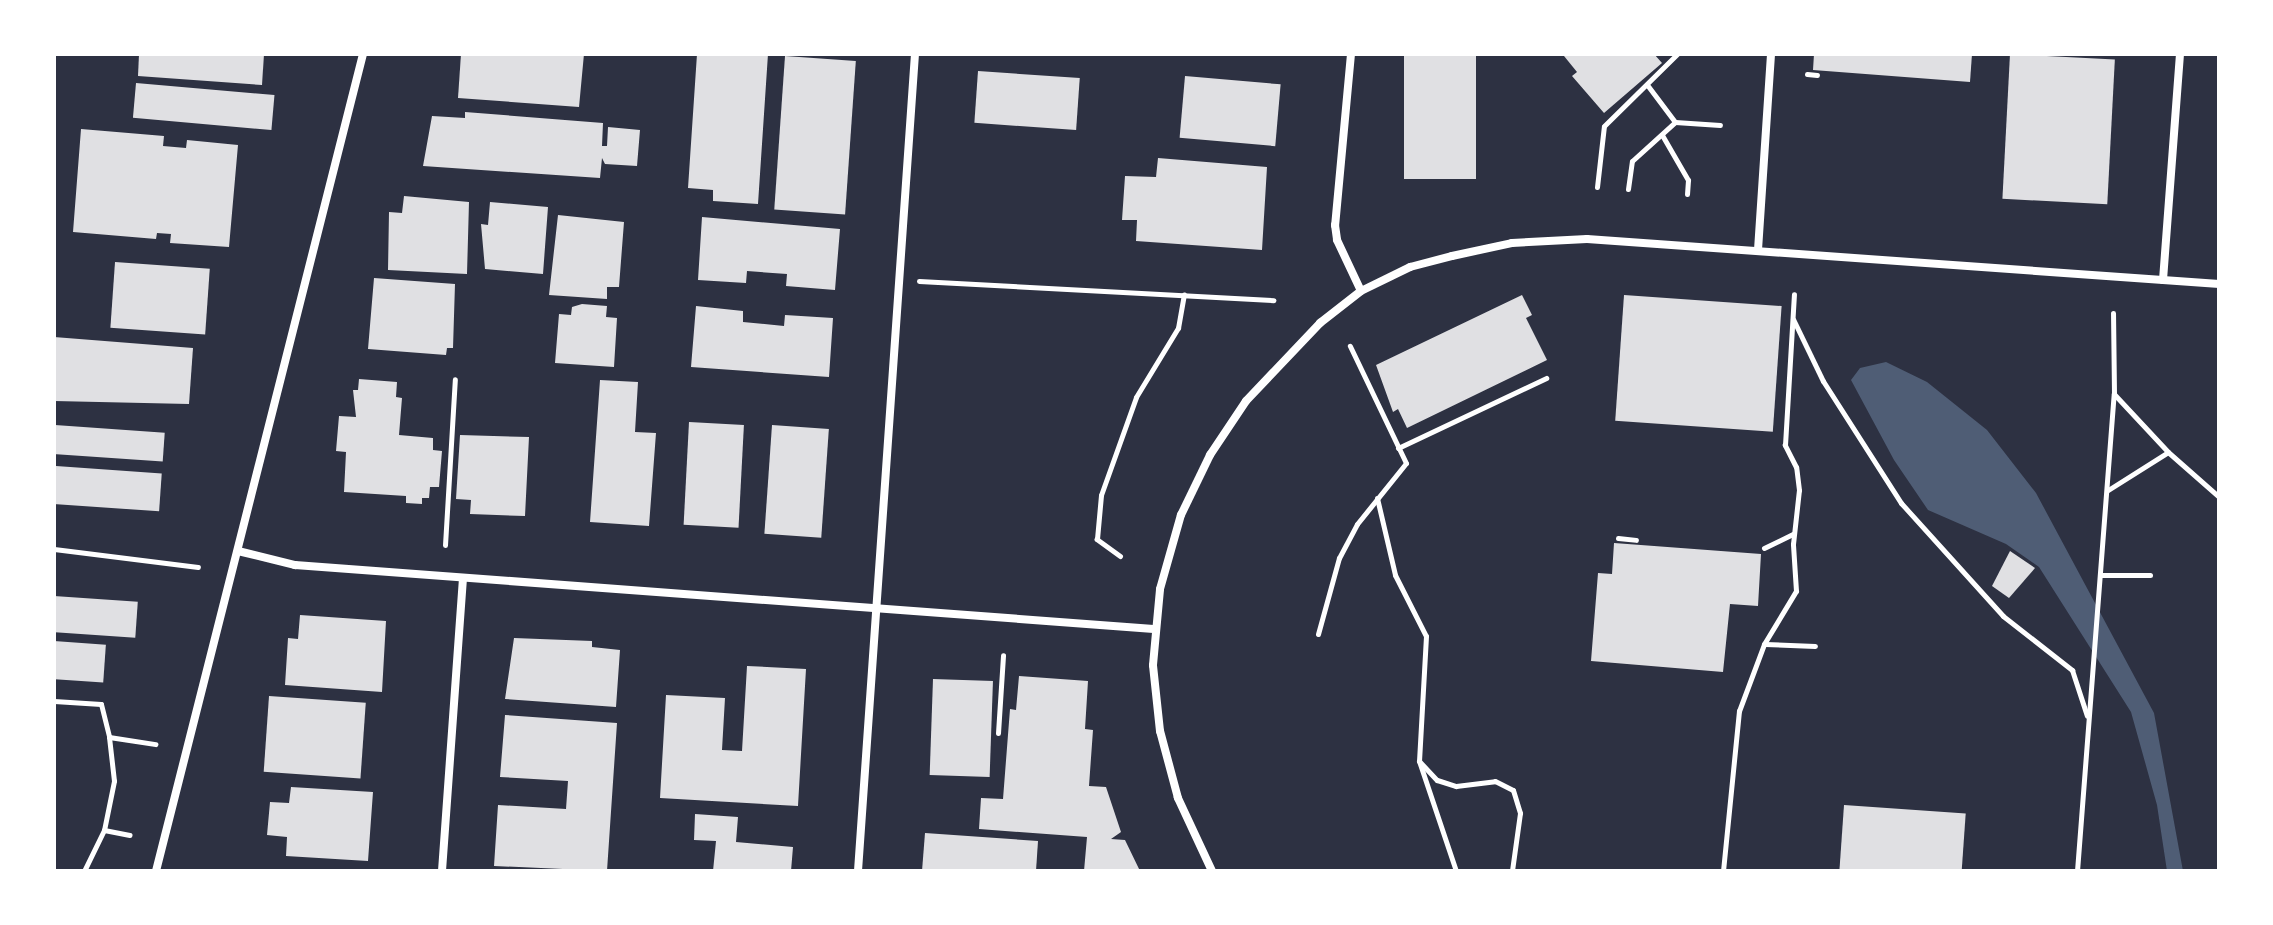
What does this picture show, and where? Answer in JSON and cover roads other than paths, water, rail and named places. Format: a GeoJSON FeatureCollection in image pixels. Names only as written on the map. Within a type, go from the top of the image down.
{"type":"FeatureCollection","features":[{"type":"Feature","properties":{"kind":"street"},"geometry":{"type":"LineString","coordinates":[[156,871],[363,54]]}},
{"type":"Feature","properties":{"kind":"street"},"geometry":{"type":"LineString","coordinates":[[858,871],[915,54]]}},
{"type":"Feature","properties":{"kind":"street"},"geometry":{"type":"LineString","coordinates":[[1351,54],[1335,225],[1337,240],[1361,291]]}},
{"type":"Feature","properties":{"kind":"street"},"geometry":{"type":"LineString","coordinates":[[1758,250],[1771,54]]}},
{"type":"Feature","properties":{"kind":"street"},"geometry":{"type":"LineString","coordinates":[[2163,280],[2180,54]]}},
{"type":"Feature","properties":{"kind":"street"},"geometry":{"type":"LineString","coordinates":[[1212,871],[1168,770],[1154,688],[1154,629],[1181,515],[1210,455],[1246,401],[1286,356],[1361,291],[1410,267],[1512,243],[1587,239],[2219,284]]}},
{"type":"Feature","properties":{"kind":"street"},"geometry":{"type":"LineString","coordinates":[[238,551],[295,565],[1154,629]]}},
{"type":"Feature","properties":{"kind":"street"},"geometry":{"type":"LineString","coordinates":[[442,871],[463,579]]}},
{"type":"Feature","properties":{"kind":"water"},"geometry":{"type":"Polygon","coordinates":[[[1886,362],[1927,382],[1987,430],[2036,493],[2154,713],[2183,871],[2167,871],[2157,805],[2131,712],[2039,567],[2006,544],[1928,510],[1894,460],[1851,380],[1860,368],[1886,362]]]}}]}
